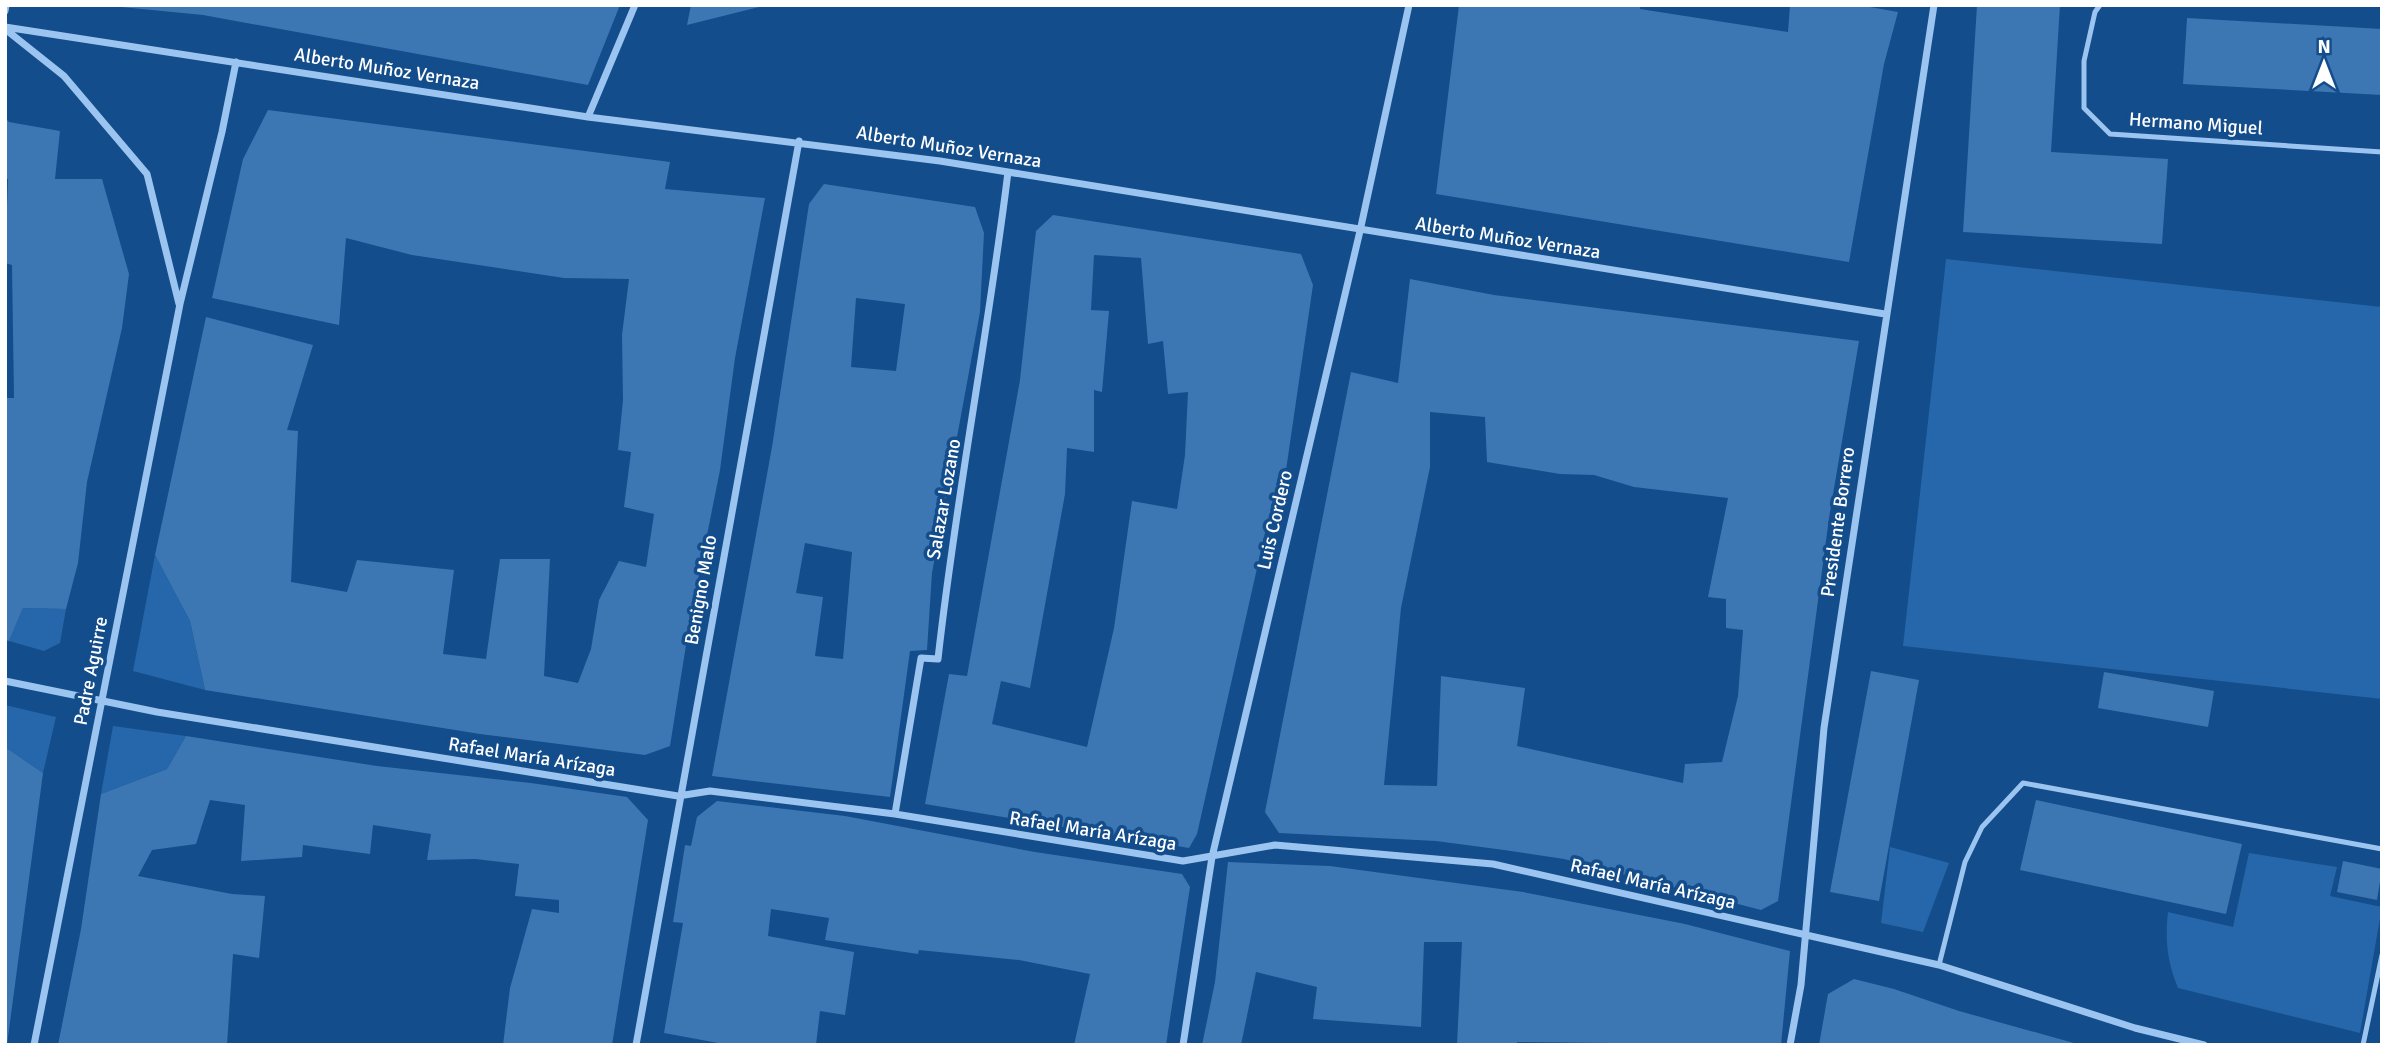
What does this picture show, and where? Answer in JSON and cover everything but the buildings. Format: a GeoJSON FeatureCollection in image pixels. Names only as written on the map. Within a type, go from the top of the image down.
{"type":"FeatureCollection","features":[{"type":"Feature","properties":{"kind":"street"},"geometry":{"type":"LineString","coordinates":[[5,11],[6,5]]}},
{"type":"Feature","properties":{"kind":"street"},"geometry":{"type":"LineString","coordinates":[[588,117],[635,5]]}},
{"type":"Feature","properties":{"kind":"street","name":"Luis Cordero"},"geometry":{"type":"LineString","coordinates":[[1183,1045],[1212,857],[1360,231],[1409,5]]}},
{"type":"Feature","properties":{"kind":"street","name":"Presidente Borrero"},"geometry":{"type":"LineString","coordinates":[[1790,1045],[1801,985],[1824,729],[1934,5]]}},
{"type":"Feature","properties":{"kind":"street","name":"Alberto Muñoz Vernaza"},"geometry":{"type":"LineString","coordinates":[[5,28],[588,117],[799,141],[1008,172],[1885,314]]}},
{"type":"Feature","properties":{"kind":"street","name":"Padre Aguirre"},"geometry":{"type":"LineString","coordinates":[[5,28],[64,76],[147,174],[180,304]]}},
{"type":"Feature","properties":{"kind":"street","name":"Padre Aguirre"},"geometry":{"type":"LineString","coordinates":[[34,1045],[180,304],[222,132],[236,62]]}},
{"type":"Feature","properties":{"kind":"street","name":"Benigno Malo"},"geometry":{"type":"LineString","coordinates":[[636,1045],[678,796],[799,141]]}},
{"type":"Feature","properties":{"kind":"street","name":"Salazar Lozano"},"geometry":{"type":"LineString","coordinates":[[895,814],[921,658],[938,659],[948,564],[994,289],[1008,172]]}},
{"type":"Feature","properties":{"kind":"street","name":"Rafael María Arízaga"},"geometry":{"type":"LineString","coordinates":[[5,681],[157,712],[678,796],[710,792],[895,814],[1183,862],[1275,845],[1493,864],[1939,965],[2134,1028],[2204,1045]]}},
{"type":"Feature","properties":{"kind":"lane","name":"Hermano Miguel"},"geometry":{"type":"LineString","coordinates":[[2100,5],[2095,12],[2084,61],[2084,108],[2110,134],[2382,152]]}},
{"type":"Feature","properties":{"kind":"lane"},"geometry":{"type":"LineString","coordinates":[[1939,965],[1965,862],[1982,827],[2023,783],[2382,849]]}},
{"type":"Feature","properties":{"kind":"lane"},"geometry":{"type":"LineString","coordinates":[[2363,1045],[2382,955]]}},
{"type":"Feature","properties":{"kind":"shaded area"},"geometry":{"type":"Polygon","coordinates":[[[1946,259],[2382,307],[2382,699],[1903,646],[1946,259]]]}},
{"type":"Feature","properties":{"kind":"shaded area"},"geometry":{"type":"Polygon","coordinates":[[[155,555],[190,621],[205,690],[133,671],[155,555]]]}},
{"type":"Feature","properties":{"kind":"shaded area"},"geometry":{"type":"Polygon","coordinates":[[[23,608],[66,609],[60,643],[44,651],[9,641],[23,608]]]}},
{"type":"Feature","properties":{"kind":"shaded area"},"geometry":{"type":"Polygon","coordinates":[[[5,705],[56,717],[43,773],[5,747],[5,705]]]}},
{"type":"Feature","properties":{"kind":"shaded area"},"geometry":{"type":"Polygon","coordinates":[[[113,726],[186,736],[167,769],[101,794],[113,726]]]}},
{"type":"Feature","properties":{"kind":"shaded area"},"geometry":{"type":"Polygon","coordinates":[[[1890,847],[1949,863],[1923,932],[1881,923],[1890,847]]]}},
{"type":"Feature","properties":{"kind":"shaded area"},"geometry":{"type":"Polygon","coordinates":[[[2249,853],[2337,867],[2330,896],[2382,907],[2360,1033],[2178,988],[2168,951],[2168,912],[2233,927],[2249,853]]]}}]}
